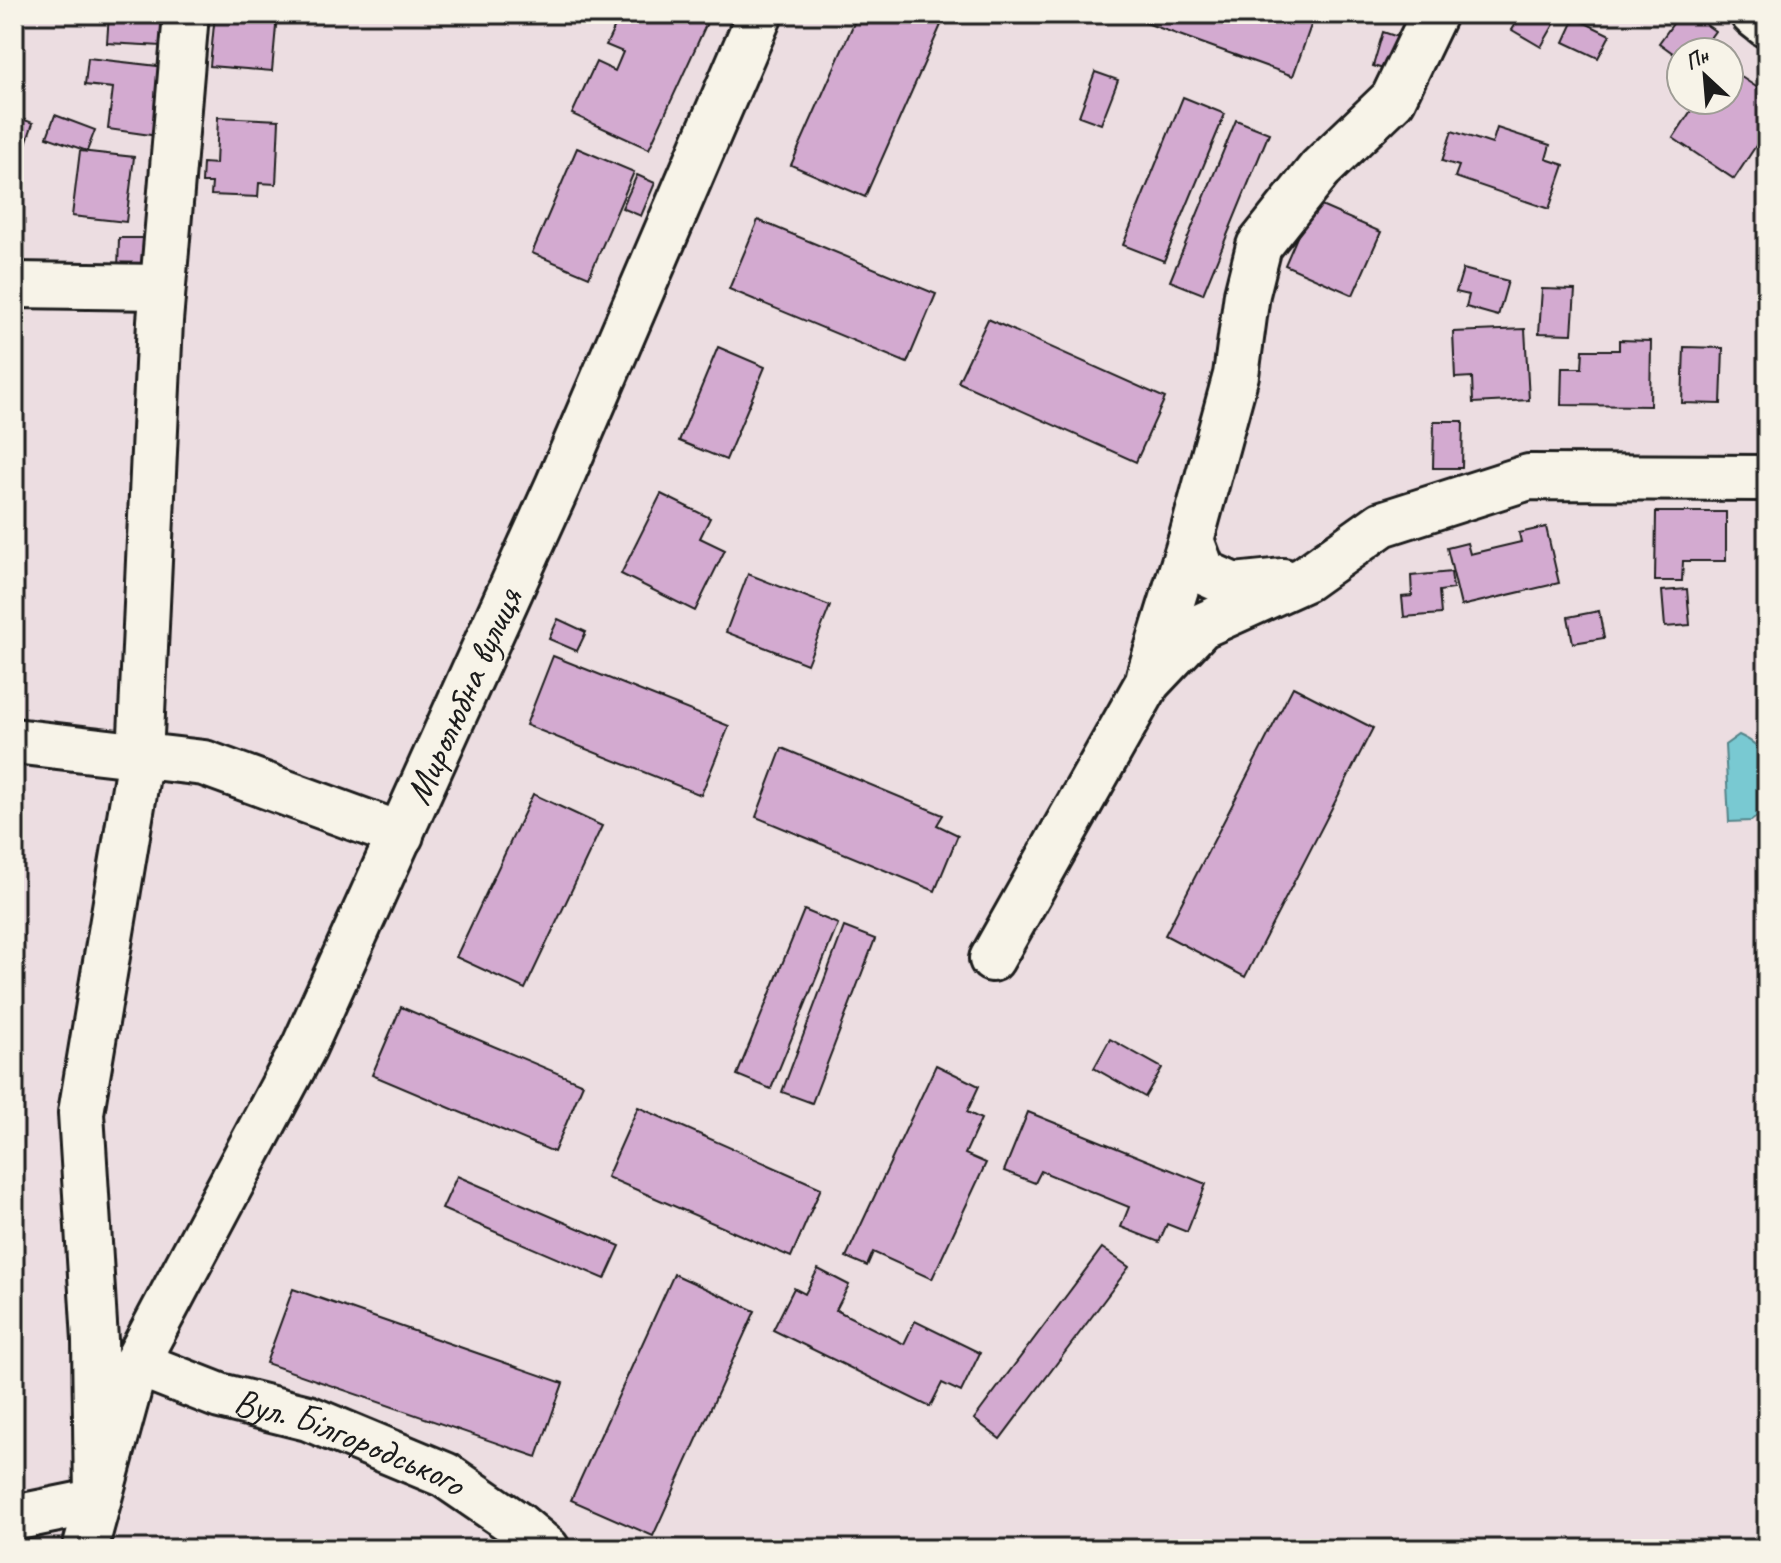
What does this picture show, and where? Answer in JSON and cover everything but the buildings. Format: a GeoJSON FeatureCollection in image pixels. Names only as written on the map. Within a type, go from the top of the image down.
{"type":"FeatureCollection","features":[{"type":"Feature","properties":{"kind":"street"},"geometry":{"type":"LineString","coordinates":[[85,1549],[97,1501],[95,1340],[81,1113],[140,757],[162,287],[186,14]]}},
{"type":"Feature","properties":{"kind":"street","name":"Миролюбна вулиця"},"geometry":{"type":"LineString","coordinates":[[97,1501],[136,1363],[304,1047],[558,485],[760,14]]}},
{"type":"Feature","properties":{"kind":"street"},"geometry":{"type":"LineString","coordinates":[[992,959],[1148,682],[1236,375],[1247,294],[1259,246],[1320,169],[1393,99],[1434,14]]}},
{"type":"Feature","properties":{"kind":"street"},"geometry":{"type":"LineString","coordinates":[[1753,14],[1767,25]]}},
{"type":"Feature","properties":{"kind":"street"},"geometry":{"type":"LineString","coordinates":[[14,285],[162,287]]}},
{"type":"Feature","properties":{"kind":"street"},"geometry":{"type":"LineString","coordinates":[[1148,682],[1201,626],[1305,579],[1382,524],[1529,477],[1767,478]]}},
{"type":"Feature","properties":{"kind":"street"},"geometry":{"type":"LineString","coordinates":[[1191,540],[1203,572],[1234,586],[1305,579]]}},
{"type":"Feature","properties":{"kind":"street"},"geometry":{"type":"LineString","coordinates":[[14,741],[204,763],[401,835]]}},
{"type":"Feature","properties":{"kind":"street","name":"Вул. Білгородського"},"geometry":{"type":"LineString","coordinates":[[136,1363],[220,1396],[308,1418],[432,1469],[518,1525],[547,1549]]}},
{"type":"Feature","properties":{"kind":"street"},"geometry":{"type":"LineString","coordinates":[[14,1518],[97,1501]]}},
{"type":"Feature","properties":{"kind":"water"},"geometry":{"type":"Polygon","coordinates":[[[1739,735],[1765,756],[1767,809],[1751,821],[1729,822],[1725,745],[1739,735]]]}}]}
